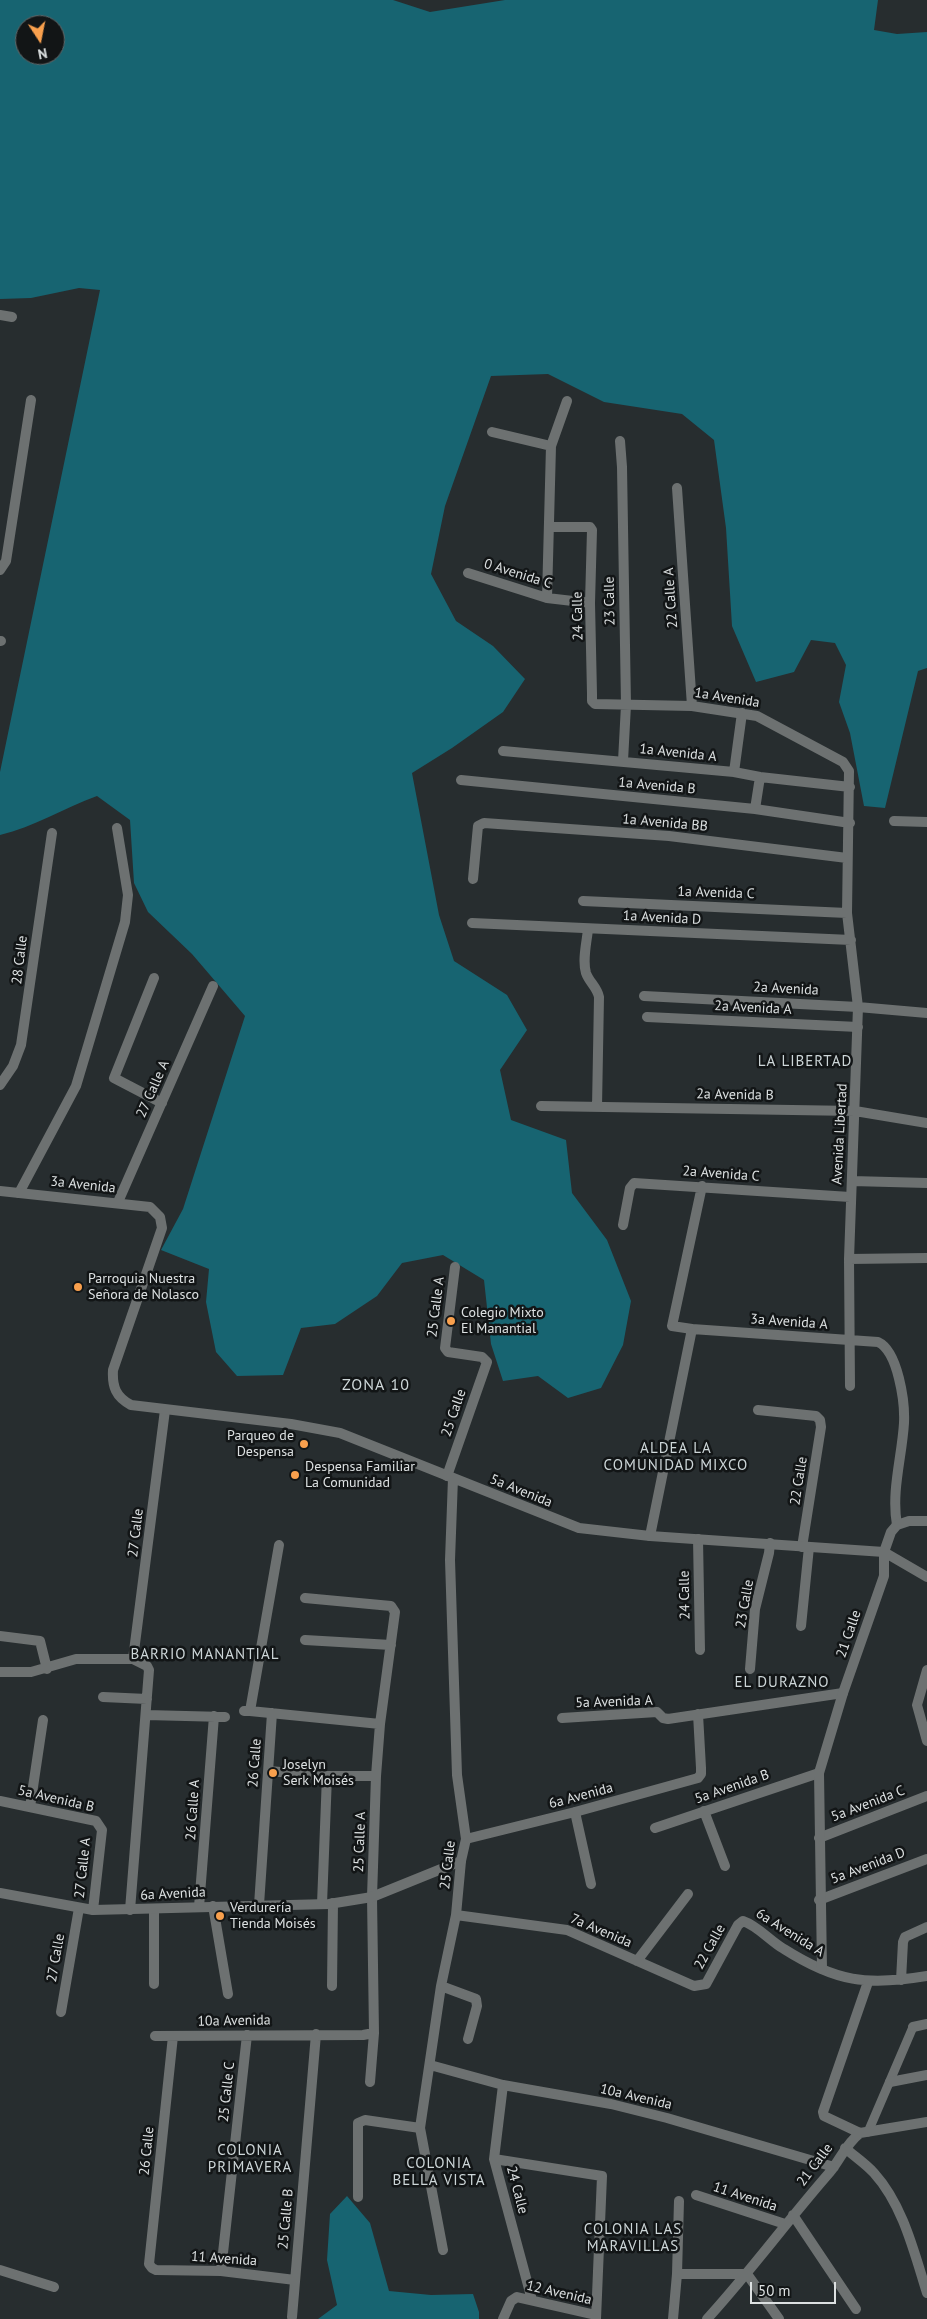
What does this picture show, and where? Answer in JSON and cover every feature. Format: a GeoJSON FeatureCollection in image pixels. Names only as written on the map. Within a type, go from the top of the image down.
{"type":"FeatureCollection","features":[{"type":"Feature","properties":{"kind":"street"},"geometry":{"type":"LineString","coordinates":[[0,315],[12,317]]}},
{"type":"Feature","properties":{"kind":"street"},"geometry":{"type":"LineString","coordinates":[[0,570],[6,561],[30,400]]}},
{"type":"Feature","properties":{"kind":"street"},"geometry":{"type":"LineString","coordinates":[[548,598],[549,468],[551,446],[567,401]]}},
{"type":"Feature","properties":{"kind":"street"},"geometry":{"type":"LineString","coordinates":[[492,432],[551,446]]}},
{"type":"Feature","properties":{"kind":"street","name":"23 Calle"},"geometry":{"type":"LineString","coordinates":[[620,441],[626,706],[623,761]]}},
{"type":"Feature","properties":{"kind":"street","name":"22 Calle A"},"geometry":{"type":"LineString","coordinates":[[677,488],[692,706]]}},
{"type":"Feature","properties":{"kind":"street","name":"24 Calle"},"geometry":{"type":"LineString","coordinates":[[550,527],[590,527],[592,530],[590,603],[592,701]]}},
{"type":"Feature","properties":{"kind":"street","name":"0 Avenida C"},"geometry":{"type":"LineString","coordinates":[[468,573],[548,598],[590,603]]}},
{"type":"Feature","properties":{"kind":"street","name":"1a Avenida"},"geometry":{"type":"LineString","coordinates":[[592,701],[595,704],[626,706],[692,706],[764,718],[847,765]]}},
{"type":"Feature","properties":{"kind":"street"},"geometry":{"type":"LineString","coordinates":[[734,772],[742,713]]}},
{"type":"Feature","properties":{"kind":"street","name":"1a Avenida A"},"geometry":{"type":"LineString","coordinates":[[503,752],[734,772],[760,777],[850,787]]}},
{"type":"Feature","properties":{"kind":"street","name":"Avenida Libertad"},"geometry":{"type":"LineString","coordinates":[[847,765],[850,776],[847,913],[858,1007],[850,1197],[850,1386]]}},
{"type":"Feature","properties":{"kind":"street"},"geometry":{"type":"LineString","coordinates":[[755,809],[760,777]]}},
{"type":"Feature","properties":{"kind":"street","name":"1a Avenida B"},"geometry":{"type":"LineString","coordinates":[[461,780],[755,809],[850,823]]}},
{"type":"Feature","properties":{"kind":"street"},"geometry":{"type":"LineString","coordinates":[[894,821],[927,822]]}},
{"type":"Feature","properties":{"kind":"street","name":"1a Avenida BB"},"geometry":{"type":"LineString","coordinates":[[473,880],[478,826],[481,823],[670,836],[847,858]]}},
{"type":"Feature","properties":{"kind":"street"},"geometry":{"type":"LineString","coordinates":[[18,1193],[76,1086],[125,922],[128,895],[117,828]]}},
{"type":"Feature","properties":{"kind":"street","name":"28 Calle"},"geometry":{"type":"LineString","coordinates":[[0,1085],[13,1066],[21,1045],[52,833]]}},
{"type":"Feature","properties":{"kind":"street","name":"1a Avenida C"},"geometry":{"type":"LineString","coordinates":[[583,901],[847,913]]}},
{"type":"Feature","properties":{"kind":"street","name":"1a Avenida D"},"geometry":{"type":"LineString","coordinates":[[472,924],[851,940]]}},
{"type":"Feature","properties":{"kind":"street"},"geometry":{"type":"LineString","coordinates":[[588,929],[585,968],[589,979],[596,987],[599,997],[597,1107]]}},
{"type":"Feature","properties":{"kind":"street"},"geometry":{"type":"LineString","coordinates":[[154,978],[114,1078],[162,1103]]}},
{"type":"Feature","properties":{"kind":"street","name":"27 Calle A"},"geometry":{"type":"LineString","coordinates":[[118,1202],[213,986]]}},
{"type":"Feature","properties":{"kind":"street","name":"2a Avenida"},"geometry":{"type":"LineString","coordinates":[[644,996],[858,1007],[927,1013]]}},
{"type":"Feature","properties":{"kind":"street","name":"2a Avenida A"},"geometry":{"type":"LineString","coordinates":[[647,1016],[858,1027]]}},
{"type":"Feature","properties":{"kind":"street","name":"2a Avenida B"},"geometry":{"type":"LineString","coordinates":[[541,1106],[855,1111],[927,1123]]}},
{"type":"Feature","properties":{"kind":"street"},"geometry":{"type":"LineString","coordinates":[[852,1181],[927,1183]]}},
{"type":"Feature","properties":{"kind":"street","name":"2a Avenida C"},"geometry":{"type":"LineString","coordinates":[[623,1225],[631,1184],[702,1186],[850,1197]]}},
{"type":"Feature","properties":{"kind":"street","name":"3a Avenida A"},"geometry":{"type":"LineString","coordinates":[[702,1186],[672,1324],[674,1327],[692,1329],[878,1342],[884,1344],[891,1353],[897,1371],[904,1421],[894,1508],[897,1525]]}},
{"type":"Feature","properties":{"kind":"street","name":"3a Avenida"},"geometry":{"type":"LineString","coordinates":[[0,1191],[118,1202],[150,1207],[160,1217],[162,1228],[113,1370],[115,1390]]}},
{"type":"Feature","properties":{"kind":"street"},"geometry":{"type":"LineString","coordinates":[[849,1260],[927,1258]]}},
{"type":"Feature","properties":{"kind":"street","name":"25 Calle A"},"geometry":{"type":"LineString","coordinates":[[455,1267],[446,1351],[486,1359]]}},
{"type":"Feature","properties":{"kind":"street"},"geometry":{"type":"LineString","coordinates":[[650,1536],[692,1329]]}},
{"type":"Feature","properties":{"kind":"street","name":"25 Calle"},"geometry":{"type":"LineString","coordinates":[[443,2250],[420,2128],[442,1986],[456,1915],[461,1861],[466,1839],[457,1776],[450,1560],[450,1477],[486,1359]]}},
{"type":"Feature","properties":{"kind":"street","name":"5a Avenida"},"geometry":{"type":"LineString","coordinates":[[115,1390],[121,1399],[131,1405],[291,1424],[340,1433],[579,1528],[650,1536],[884,1552],[927,1576]]}},
{"type":"Feature","properties":{"kind":"street","name":"27 Calle"},"geometry":{"type":"LineString","coordinates":[[133,1659],[165,1410]]}},
{"type":"Feature","properties":{"kind":"street","name":"22 Calle"},"geometry":{"type":"LineString","coordinates":[[758,1410],[816,1416],[820,1420],[821,1427],[806,1547],[801,1626]]}},
{"type":"Feature","properties":{"kind":"street"},"geometry":{"type":"LineString","coordinates":[[897,1525],[909,1521],[927,1521]]}},
{"type":"Feature","properties":{"kind":"street","name":"21 Calle"},"geometry":{"type":"LineString","coordinates":[[822,1969],[819,1900],[818,1773],[842,1693],[884,1576],[884,1552],[890,1532],[897,1525]]}},
{"type":"Feature","properties":{"kind":"street","name":"24 Calle"},"geometry":{"type":"LineString","coordinates":[[698,1539],[700,1650]]}},
{"type":"Feature","properties":{"kind":"street","name":"23 Calle"},"geometry":{"type":"LineString","coordinates":[[750,1669],[755,1609],[770,1543]]}},
{"type":"Feature","properties":{"kind":"street"},"geometry":{"type":"LineString","coordinates":[[279,1545],[247,1711],[380,1724]]}},
{"type":"Feature","properties":{"kind":"street","name":"25 Calle A"},"geometry":{"type":"LineString","coordinates":[[305,1598],[391,1606],[395,1612],[380,1724],[376,1776],[372,1897],[374,2033],[370,2082]]}},
{"type":"Feature","properties":{"kind":"street"},"geometry":{"type":"LineString","coordinates":[[0,1636],[37,1640],[42,1644],[47,1669]]}},
{"type":"Feature","properties":{"kind":"street"},"geometry":{"type":"LineString","coordinates":[[305,1640],[391,1645]]}},
{"type":"Feature","properties":{"kind":"street"},"geometry":{"type":"LineString","coordinates":[[0,1672],[31,1672],[47,1669],[76,1659],[133,1659],[147,1666],[149,1670],[146,1715],[130,1910]]}},
{"type":"Feature","properties":{"kind":"street"},"geometry":{"type":"LineString","coordinates":[[927,1670],[917,1705],[927,1741]]}},
{"type":"Feature","properties":{"kind":"street","name":"5a Avenida A"},"geometry":{"type":"LineString","coordinates":[[562,1718],[657,1712],[663,1718],[668,1719],[842,1693]]}},
{"type":"Feature","properties":{"kind":"street"},"geometry":{"type":"LineString","coordinates":[[102,1697],[147,1699]]}},
{"type":"Feature","properties":{"kind":"street","name":"26 Calle"},"geometry":{"type":"LineString","coordinates":[[259,1905],[272,1713]]}},
{"type":"Feature","properties":{"kind":"street","name":"6a Avenida"},"geometry":{"type":"LineString","coordinates":[[466,1839],[575,1812],[698,1778],[701,1774],[698,1714]]}},
{"type":"Feature","properties":{"kind":"street"},"geometry":{"type":"LineString","coordinates":[[146,1715],[225,1717]]}},
{"type":"Feature","properties":{"kind":"street","name":"26 Calle A"},"geometry":{"type":"LineString","coordinates":[[199,1907],[214,1716]]}},
{"type":"Feature","properties":{"kind":"street"},"geometry":{"type":"LineString","coordinates":[[30,1807],[43,1720]]}},
{"type":"Feature","properties":{"kind":"street"},"geometry":{"type":"LineString","coordinates":[[269,1771],[327,1776],[376,1776]]}},
{"type":"Feature","properties":{"kind":"street","name":"5a Avenida B"},"geometry":{"type":"LineString","coordinates":[[655,1828],[818,1773]]}},
{"type":"Feature","properties":{"kind":"street"},"geometry":{"type":"LineString","coordinates":[[322,1904],[327,1776]]}},
{"type":"Feature","properties":{"kind":"street","name":"5a Avenida C"},"geometry":{"type":"LineString","coordinates":[[819,1838],[927,1796]]}},
{"type":"Feature","properties":{"kind":"street","name":"5a Avenida B"},"geometry":{"type":"LineString","coordinates":[[0,1801],[96,1821],[102,1830]]}},
{"type":"Feature","properties":{"kind":"street"},"geometry":{"type":"LineString","coordinates":[[575,1812],[591,1884]]}},
{"type":"Feature","properties":{"kind":"street"},"geometry":{"type":"LineString","coordinates":[[704,1812],[725,1866]]}},
{"type":"Feature","properties":{"kind":"street","name":"27 Calle A"},"geometry":{"type":"LineString","coordinates":[[92,1910],[102,1830]]}},
{"type":"Feature","properties":{"kind":"street","name":"5a Avenida D"},"geometry":{"type":"LineString","coordinates":[[819,1900],[927,1859]]}},
{"type":"Feature","properties":{"kind":"street","name":"6a Avenida"},"geometry":{"type":"LineString","coordinates":[[0,1893],[92,1910],[322,1904],[372,1897],[461,1861]]}},
{"type":"Feature","properties":{"kind":"street"},"geometry":{"type":"LineString","coordinates":[[637,1961],[688,1894]]}},
{"type":"Feature","properties":{"kind":"street"},"geometry":{"type":"LineString","coordinates":[[332,1986],[334,1903]]}},
{"type":"Feature","properties":{"kind":"street"},"geometry":{"type":"LineString","coordinates":[[213,1906],[228,1994]]}},
{"type":"Feature","properties":{"kind":"street","name":"27 Calle"},"geometry":{"type":"LineString","coordinates":[[60,2012],[79,1908]]}},
{"type":"Feature","properties":{"kind":"street"},"geometry":{"type":"LineString","coordinates":[[154,1909],[154,1984]]}},
{"type":"Feature","properties":{"kind":"street","name":"7a Avenida"},"geometry":{"type":"LineString","coordinates":[[456,1915],[567,1930],[694,1986],[700,1986]]}},
{"type":"Feature","properties":{"kind":"street","name":"22 Calle"},"geometry":{"type":"LineString","coordinates":[[700,1986],[706,1984],[738,1925],[743,1921]]}},
{"type":"Feature","properties":{"kind":"street","name":"6a Avenida A"},"geometry":{"type":"LineString","coordinates":[[743,1921],[783,1949],[822,1969]]}},
{"type":"Feature","properties":{"kind":"street"},"geometry":{"type":"LineString","coordinates":[[901,1980],[903,1942],[905,1937],[927,1927]]}},
{"type":"Feature","properties":{"kind":"street"},"geometry":{"type":"LineString","coordinates":[[822,1969],[828,1973],[868,1982],[927,1976]]}},
{"type":"Feature","properties":{"kind":"street"},"geometry":{"type":"LineString","coordinates":[[868,1982],[823,2114],[864,2132],[927,2122]]}},
{"type":"Feature","properties":{"kind":"street"},"geometry":{"type":"LineString","coordinates":[[442,1986],[476,1999],[478,2002],[468,2039]]}},
{"type":"Feature","properties":{"kind":"street"},"geometry":{"type":"LineString","coordinates":[[913,2027],[927,2024]]}},
{"type":"Feature","properties":{"kind":"street","name":"21 Calle"},"geometry":{"type":"LineString","coordinates":[[707,2319],[718,2315],[785,2224],[834,2167],[845,2148],[864,2132],[890,2082],[913,2027]]}},
{"type":"Feature","properties":{"kind":"street","name":"10a Avenida"},"geometry":{"type":"LineString","coordinates":[[155,2036],[363,2035],[374,2033]]}},
{"type":"Feature","properties":{"kind":"street","name":"25 Calle B"},"geometry":{"type":"LineString","coordinates":[[292,2317],[316,2034]]}},
{"type":"Feature","properties":{"kind":"street","name":"25 Calle C"},"geometry":{"type":"LineString","coordinates":[[221,2271],[247,2035]]}},
{"type":"Feature","properties":{"kind":"street","name":"26 Calle"},"geometry":{"type":"LineString","coordinates":[[152,2268],[148,2259],[173,2036]]}},
{"type":"Feature","properties":{"kind":"street","name":"10a Avenida"},"geometry":{"type":"LineString","coordinates":[[430,2065],[503,2085],[611,2104],[834,2167]]}},
{"type":"Feature","properties":{"kind":"street"},"geometry":{"type":"LineString","coordinates":[[890,2082],[927,2075]]}},
{"type":"Feature","properties":{"kind":"street","name":"24 Calle"},"geometry":{"type":"LineString","coordinates":[[503,2085],[494,2159],[532,2300]]}},
{"type":"Feature","properties":{"kind":"street"},"geometry":{"type":"LineString","coordinates":[[358,2197],[358,2123],[364,2120],[420,2128]]}},
{"type":"Feature","properties":{"kind":"street"},"geometry":{"type":"LineString","coordinates":[[845,2148],[874,2173],[891,2197],[904,2226],[927,2292]]}},
{"type":"Feature","properties":{"kind":"street"},"geometry":{"type":"LineString","coordinates":[[494,2159],[602,2176],[596,2317]]}},
{"type":"Feature","properties":{"kind":"street","name":"11 Avenida"},"geometry":{"type":"LineString","coordinates":[[696,2196],[785,2224]]}},
{"type":"Feature","properties":{"kind":"street"},"geometry":{"type":"LineString","coordinates":[[673,2319],[677,2274],[679,2201]]}},
{"type":"Feature","properties":{"kind":"street","name":"11 Avenida"},"geometry":{"type":"LineString","coordinates":[[793,2215],[856,2309]]}},
{"type":"Feature","properties":{"kind":"street","name":"11 Avenida"},"geometry":{"type":"LineString","coordinates":[[152,2268],[221,2271],[295,2280]]}},
{"type":"Feature","properties":{"kind":"street"},"geometry":{"type":"LineString","coordinates":[[0,2270],[54,2287]]}},
{"type":"Feature","properties":{"kind":"street"},"geometry":{"type":"LineString","coordinates":[[677,2274],[747,2274],[779,2319]]}},
{"type":"Feature","properties":{"kind":"street","name":"12 Avenida"},"geometry":{"type":"LineString","coordinates":[[503,2319],[511,2301],[517,2297],[596,2317]]}},
{"type":"Feature","properties":{"kind":"shaded area"},"geometry":{"type":"Polygon","coordinates":[[[0,0],[393,0],[430,12],[505,0],[878,0],[874,30],[897,34],[927,32],[927,668],[918,671],[885,808],[864,806],[850,733],[839,702],[846,665],[835,643],[811,640],[794,672],[756,682],[732,626],[726,528],[714,440],[682,414],[604,402],[548,374],[491,376],[445,506],[431,574],[456,621],[493,646],[525,679],[503,712],[452,748],[412,773],[439,915],[454,961],[507,995],[527,1030],[500,1070],[511,1120],[566,1140],[572,1193],[607,1240],[631,1301],[623,1345],[601,1388],[568,1398],[538,1376],[503,1381],[491,1344],[484,1280],[443,1255],[402,1263],[377,1296],[335,1324],[301,1328],[283,1375],[237,1376],[216,1352],[206,1302],[209,1269],[161,1250],[183,1209],[245,1016],[192,954],[148,912],[134,883],[130,820],[97,796],[13,832],[0,835],[0,772],[100,290],[79,288],[31,298],[0,299],[0,0]]]}},
{"type":"Feature","properties":{"kind":"shaded area"},"geometry":{"type":"Polygon","coordinates":[[[347,2196],[370,2223],[389,2291],[431,2295],[473,2294],[479,2312],[479,2319],[318,2319],[337,2305],[327,2260],[330,2214],[347,2196]]]}},
{"type":"Feature","properties":{"kind":"place","name":"Parroquia Nuestra Señora de Nolasco"},"geometry":{"type":"Point","coordinates":[78,1287]}},
{"type":"Feature","properties":{"kind":"place","name":"Colegio Mixto El Manantial"},"geometry":{"type":"Point","coordinates":[451,1321]}},
{"type":"Feature","properties":{"kind":"place","name":"Parqueo de Despensa"},"geometry":{"type":"Point","coordinates":[304,1444]}},
{"type":"Feature","properties":{"kind":"place","name":"Despensa Familiar La Comunidad"},"geometry":{"type":"Point","coordinates":[295,1475]}},
{"type":"Feature","properties":{"kind":"place","name":"Joselyn Serk Moisés"},"geometry":{"type":"Point","coordinates":[273,1773]}},
{"type":"Feature","properties":{"kind":"place","name":"Verdurería Tienda Moisés"},"geometry":{"type":"Point","coordinates":[220,1916]}},
{"type":"Feature","properties":{"kind":"district","name":"LA LIBERTAD"},"geometry":{"type":"Point","coordinates":[805,1062]}},
{"type":"Feature","properties":{"kind":"district","name":"ZONA 10"},"geometry":{"type":"Point","coordinates":[376,1385]}},
{"type":"Feature","properties":{"kind":"district","name":"ALDEA LA COMUNIDAD MIXCO"},"geometry":{"type":"Point","coordinates":[676,1458]}},
{"type":"Feature","properties":{"kind":"district","name":"BARRIO MANANTIAL"},"geometry":{"type":"Point","coordinates":[205,1655]}},
{"type":"Feature","properties":{"kind":"district","name":"EL DURAZNO"},"geometry":{"type":"Point","coordinates":[782,1683]}},
{"type":"Feature","properties":{"kind":"district","name":"COLONIA PRIMAVERA"},"geometry":{"type":"Point","coordinates":[250,2160]}},
{"type":"Feature","properties":{"kind":"district","name":"COLONIA BELLA VISTA"},"geometry":{"type":"Point","coordinates":[439,2172]}},
{"type":"Feature","properties":{"kind":"district","name":"COLONIA LAS MARAVILLAS"},"geometry":{"type":"Point","coordinates":[633,2238]}}]}
